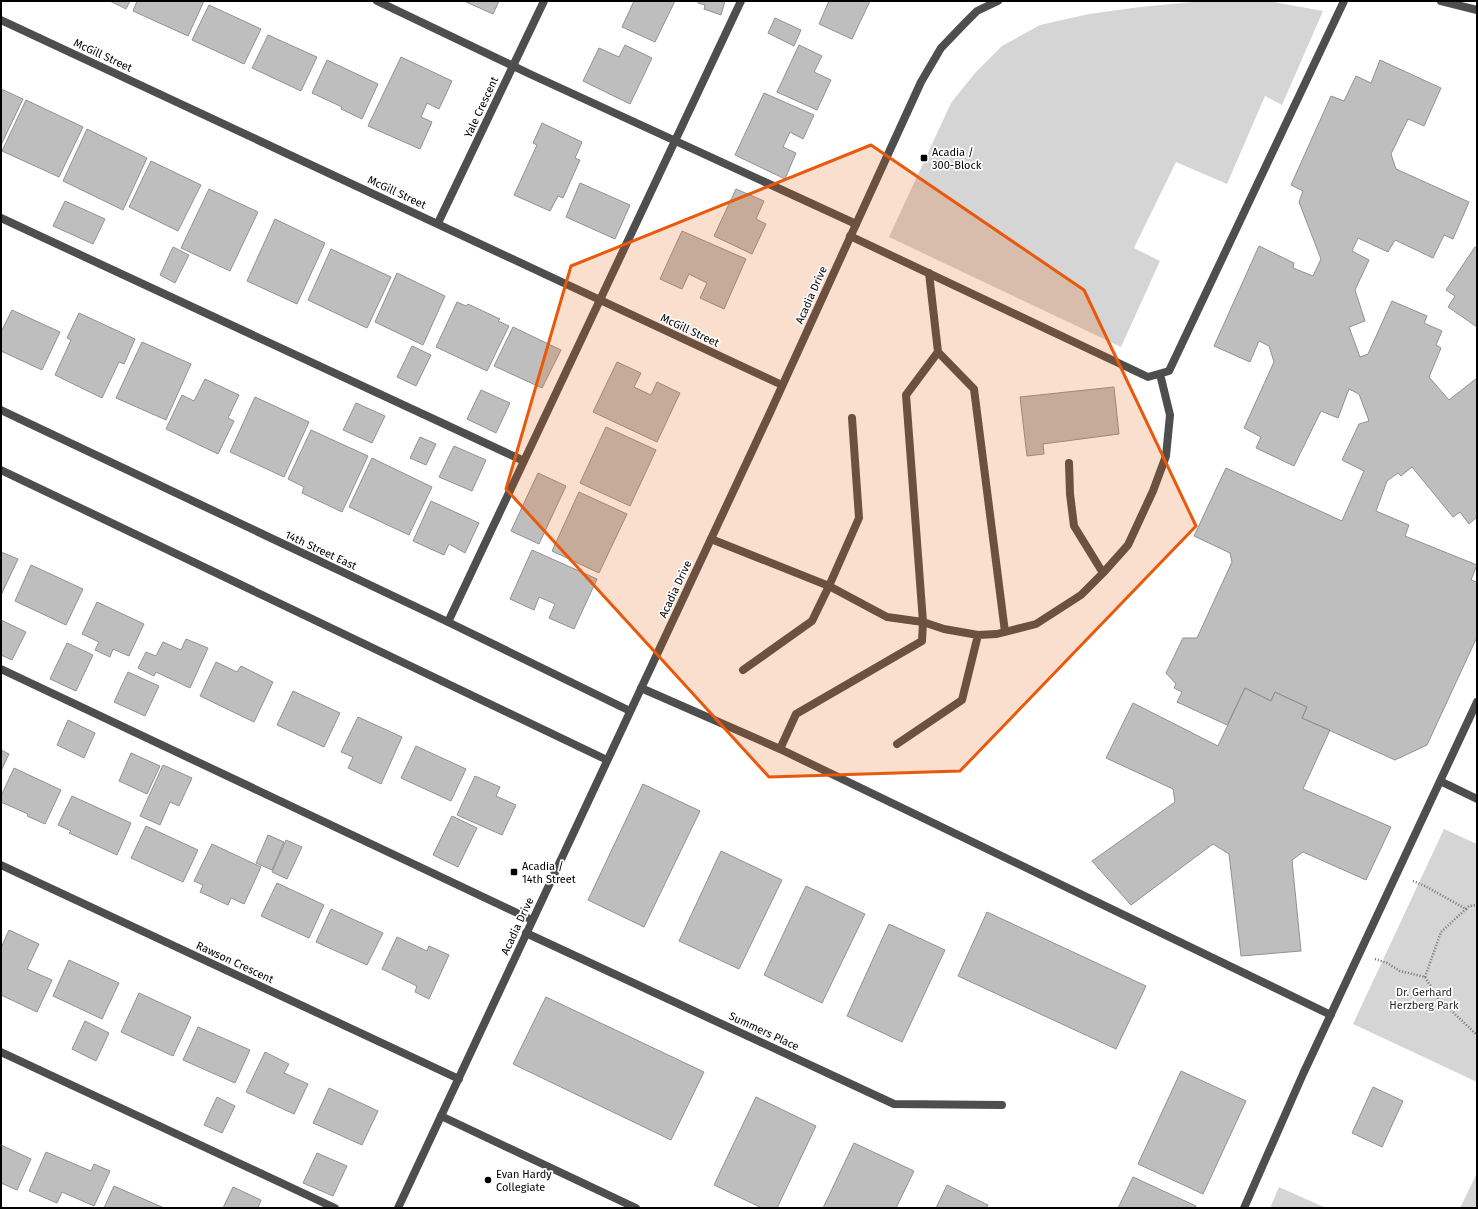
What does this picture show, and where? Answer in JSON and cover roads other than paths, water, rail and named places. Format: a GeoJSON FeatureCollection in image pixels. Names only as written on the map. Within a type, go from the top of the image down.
{"type":"FeatureCollection","features":[{"type":"Feature","properties":{"kind":"street"},"geometry":{"type":"LineString","coordinates":[[377,1],[856,224]]}},
{"type":"Feature","properties":{"kind":"street","name":"Yale Crescent"},"geometry":{"type":"LineString","coordinates":[[438,223],[544,1]]}},
{"type":"Feature","properties":{"kind":"street"},"geometry":{"type":"LineString","coordinates":[[448,622],[741,1]]}},
{"type":"Feature","properties":{"kind":"street","name":"Acadia Drive"},"geometry":{"type":"LineString","coordinates":[[398,1208],[642,688],[921,82],[941,48],[977,11],[998,1]]}},
{"type":"Feature","properties":{"kind":"street"},"geometry":{"type":"LineString","coordinates":[[850,236],[1148,377],[1169,371],[1344,1]]}},
{"type":"Feature","properties":{"kind":"street"},"geometry":{"type":"LineString","coordinates":[[1441,1],[1477,10]]}},
{"type":"Feature","properties":{"kind":"street","name":"McGill Street"},"geometry":{"type":"LineString","coordinates":[[1,20],[782,385]]}},
{"type":"Feature","properties":{"kind":"street"},"geometry":{"type":"LineString","coordinates":[[1,218],[524,461]]}},
{"type":"Feature","properties":{"kind":"street"},"geometry":{"type":"LineString","coordinates":[[929,273],[938,352],[974,389],[1005,632]]}},
{"type":"Feature","properties":{"kind":"street"},"geometry":{"type":"LineString","coordinates":[[780,749],[796,714],[922,640],[923,622],[906,395],[938,352]]}},
{"type":"Feature","properties":{"kind":"street"},"geometry":{"type":"LineString","coordinates":[[711,539],[829,586],[887,617],[923,622],[978,635],[996,634],[1036,624],[1081,595],[1103,574],[1128,545],[1154,491],[1166,456],[1170,415],[1160,374]]}},
{"type":"Feature","properties":{"kind":"street","name":"14th Street East"},"geometry":{"type":"LineString","coordinates":[[1,410],[448,622],[630,711]]}},
{"type":"Feature","properties":{"kind":"street"},"geometry":{"type":"LineString","coordinates":[[743,670],[812,621],[859,518],[852,418]]}},
{"type":"Feature","properties":{"kind":"street"},"geometry":{"type":"LineString","coordinates":[[1070,464],[1070,494],[1074,526],[1103,574]]}},
{"type":"Feature","properties":{"kind":"street"},"geometry":{"type":"LineString","coordinates":[[1,470],[607,760]]}},
{"type":"Feature","properties":{"kind":"street"},"geometry":{"type":"LineString","coordinates":[[897,744],[962,700],[978,635]]}},
{"type":"Feature","properties":{"kind":"street"},"geometry":{"type":"LineString","coordinates":[[1,669],[532,920]]}},
{"type":"Feature","properties":{"kind":"street"},"geometry":{"type":"LineString","coordinates":[[642,688],[780,749],[1331,1015]]}},
{"type":"Feature","properties":{"kind":"street"},"geometry":{"type":"LineString","coordinates":[[1244,1208],[1303,1074],[1477,702]]}},
{"type":"Feature","properties":{"kind":"street"},"geometry":{"type":"LineString","coordinates":[[1440,781],[1477,799]]}},
{"type":"Feature","properties":{"kind":"street","name":"Rawson Crescent"},"geometry":{"type":"LineString","coordinates":[[1,865],[459,1079]]}},
{"type":"Feature","properties":{"kind":"street","name":"Summers Place"},"geometry":{"type":"LineString","coordinates":[[526,933],[894,1104],[1002,1105]]}},
{"type":"Feature","properties":{"kind":"street"},"geometry":{"type":"LineString","coordinates":[[1,1052],[335,1208]]}},
{"type":"Feature","properties":{"kind":"street"},"geometry":{"type":"LineString","coordinates":[[441,1116],[636,1208]]}},
{"type":"Feature","properties":{"kind":"place","name":"Acadia / 300-Block"},"geometry":{"type":"Point","coordinates":[924,158]}},
{"type":"Feature","properties":{"kind":"place","name":"Acadia / 14th Street"},"geometry":{"type":"Point","coordinates":[514,872]}},
{"type":"Feature","properties":{"kind":"place","name":"Evan Hardy Collegiate"},"geometry":{"type":"Point","coordinates":[488,1180]}},
{"type":"Feature","properties":{"kind":"park label","name":"Dr. Gerhard Herzberg Park"},"geometry":{"type":"Point","coordinates":[1424,998]}}]}
